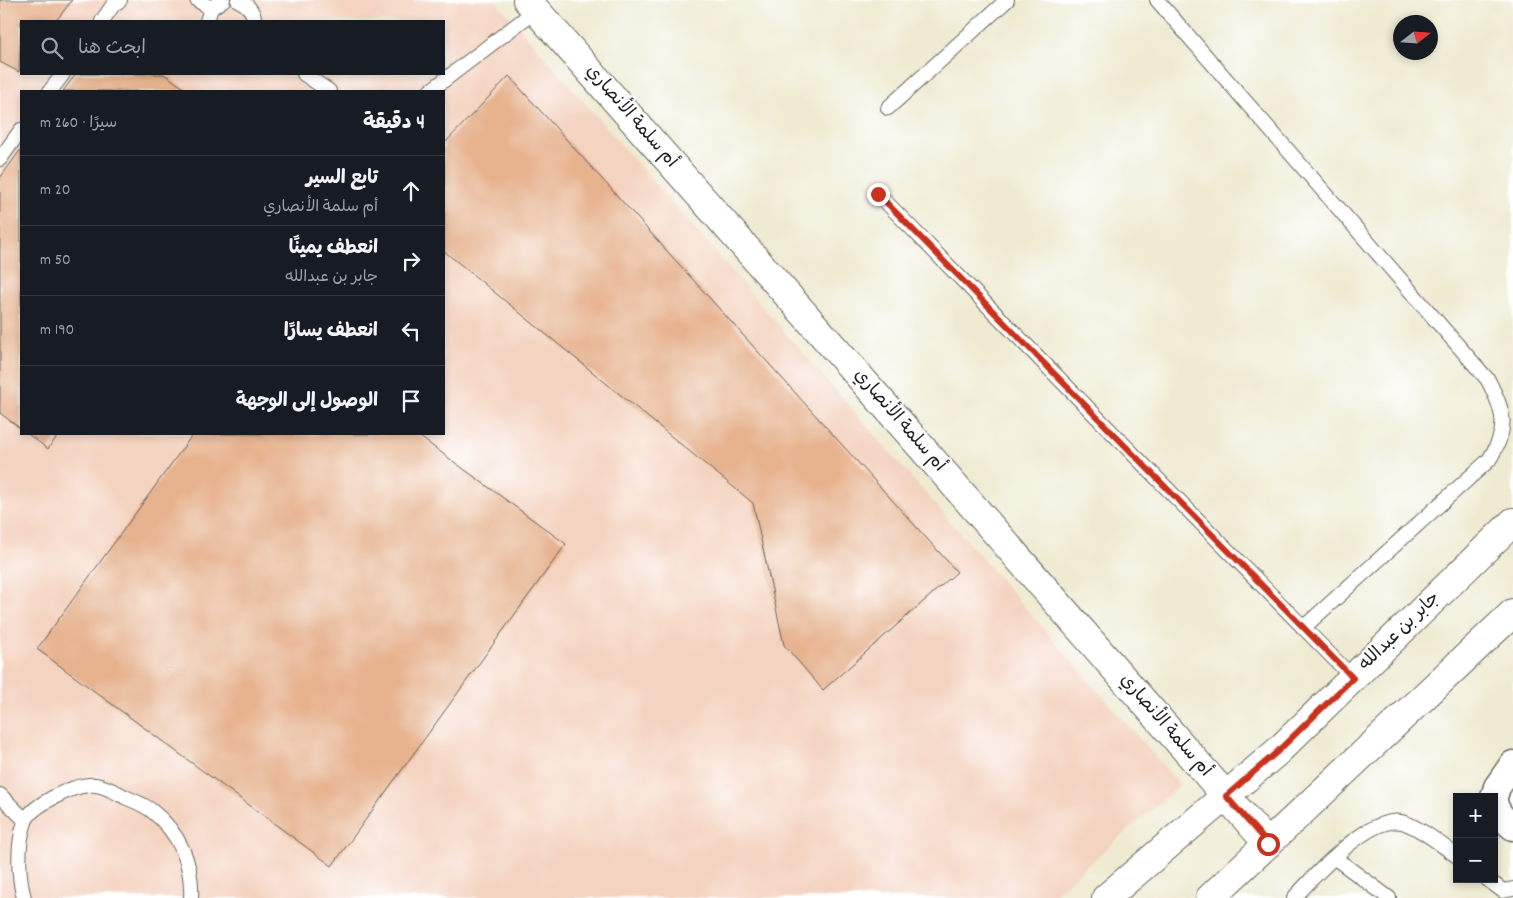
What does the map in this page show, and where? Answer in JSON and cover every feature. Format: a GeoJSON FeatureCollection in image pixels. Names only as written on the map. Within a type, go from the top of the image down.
{"type":"FeatureCollection","features":[{"type":"Feature","properties":{"kind":"street","name":"أم سلمة الأنصاري"},"geometry":{"type":"LineString","coordinates":[[531,5],[881,401],[1268,844]]}},
{"type":"Feature","properties":{"kind":"street","name":"جابر بن عبدالله"},"geometry":{"type":"LineString","coordinates":[[1106,898],[1277,752],[1513,522]]}},
{"type":"Feature","properties":{"kind":"street"},"geometry":{"type":"LineString","coordinates":[[1210,898],[1513,613]]}},
{"type":"Feature","properties":{"kind":"street"},"geometry":{"type":"LineString","coordinates":[[1495,793],[1496,787],[1513,764]]}},
{"type":"Feature","properties":{"kind":"street"},"geometry":{"type":"LineString","coordinates":[[1498,813],[1513,827]]}},
{"type":"Feature","properties":{"kind":"lane"},"geometry":{"type":"LineString","coordinates":[[103,20],[113,5],[120,0]]}},
{"type":"Feature","properties":{"kind":"lane"},"geometry":{"type":"LineString","coordinates":[[196,0],[209,15],[223,0]]}},
{"type":"Feature","properties":{"kind":"lane"},"geometry":{"type":"LineString","coordinates":[[238,0],[245,3],[251,10],[255,20]]}},
{"type":"Feature","properties":{"kind":"lane"},"geometry":{"type":"LineString","coordinates":[[888,108],[1007,0]]}},
{"type":"Feature","properties":{"kind":"lane"},"geometry":{"type":"LineString","coordinates":[[1157,0],[1482,373],[1498,400],[1502,420],[1501,440],[1489,460],[1303,628]]}},
{"type":"Feature","properties":{"kind":"lane"},"geometry":{"type":"LineString","coordinates":[[431,90],[531,5]]}},
{"type":"Feature","properties":{"kind":"lane"},"geometry":{"type":"LineString","coordinates":[[51,90],[62,75]]}},
{"type":"Feature","properties":{"kind":"lane"},"geometry":{"type":"LineString","coordinates":[[305,75],[328,90]]}},
{"type":"Feature","properties":{"kind":"lane"},"geometry":{"type":"LineString","coordinates":[[0,159],[20,131]]}},
{"type":"Feature","properties":{"kind":"lane"},"geometry":{"type":"LineString","coordinates":[[878,194],[1353,678]]}},
{"type":"Feature","properties":{"kind":"lane"},"geometry":{"type":"LineString","coordinates":[[24,898],[20,874],[21,844],[25,820],[48,800],[69,790],[91,784],[117,793],[152,810],[178,839],[190,867],[191,898]]}},
{"type":"Feature","properties":{"kind":"lane"},"geometry":{"type":"LineString","coordinates":[[0,795],[25,820]]}},
{"type":"Feature","properties":{"kind":"lane"},"geometry":{"type":"LineString","coordinates":[[1294,898],[1352,841],[1376,825],[1403,822],[1453,853]]}},
{"type":"Feature","properties":{"kind":"lane"},"geometry":{"type":"LineString","coordinates":[[1334,858],[1389,898]]}},
{"type":"Feature","properties":{"kind":"lane"},"geometry":{"type":"LineString","coordinates":[[1493,883],[1504,891],[1513,889]]}},
{"type":"Feature","properties":{"kind":"shaded area"},"geometry":{"type":"Polygon","coordinates":[[[0,0],[495,0],[1180,785],[1050,898],[0,898],[0,0]]]}},
{"type":"Feature","properties":{"kind":"building"},"geometry":{"type":"Polygon","coordinates":[[[0,0],[72,0],[57,20],[20,20],[19,72],[0,62],[0,0]]]}},
{"type":"Feature","properties":{"kind":"building"},"geometry":{"type":"Polygon","coordinates":[[[75,75],[165,75],[187,90],[64,90],[75,75]]]}},
{"type":"Feature","properties":{"kind":"building"},"geometry":{"type":"Polygon","coordinates":[[[509,76],[957,572],[823,690],[784,645],[753,503],[445,252],[445,143],[509,76]]]}},
{"type":"Feature","properties":{"kind":"building"},"geometry":{"type":"Polygon","coordinates":[[[20,150],[20,428],[0,413],[0,178],[20,150]]]}},
{"type":"Feature","properties":{"kind":"building"},"geometry":{"type":"Polygon","coordinates":[[[29,435],[58,435],[48,449],[29,435]]]}},
{"type":"Feature","properties":{"kind":"building"},"geometry":{"type":"Polygon","coordinates":[[[192,435],[417,435],[566,544],[332,866],[37,649],[192,435]]]}},
{"type":"Feature","properties":{"kind":"route"},"geometry":{"type":"LineString","coordinates":[[878,194],[1353,678],[1277,752],[1226,796],[1268,844]]}}]}
